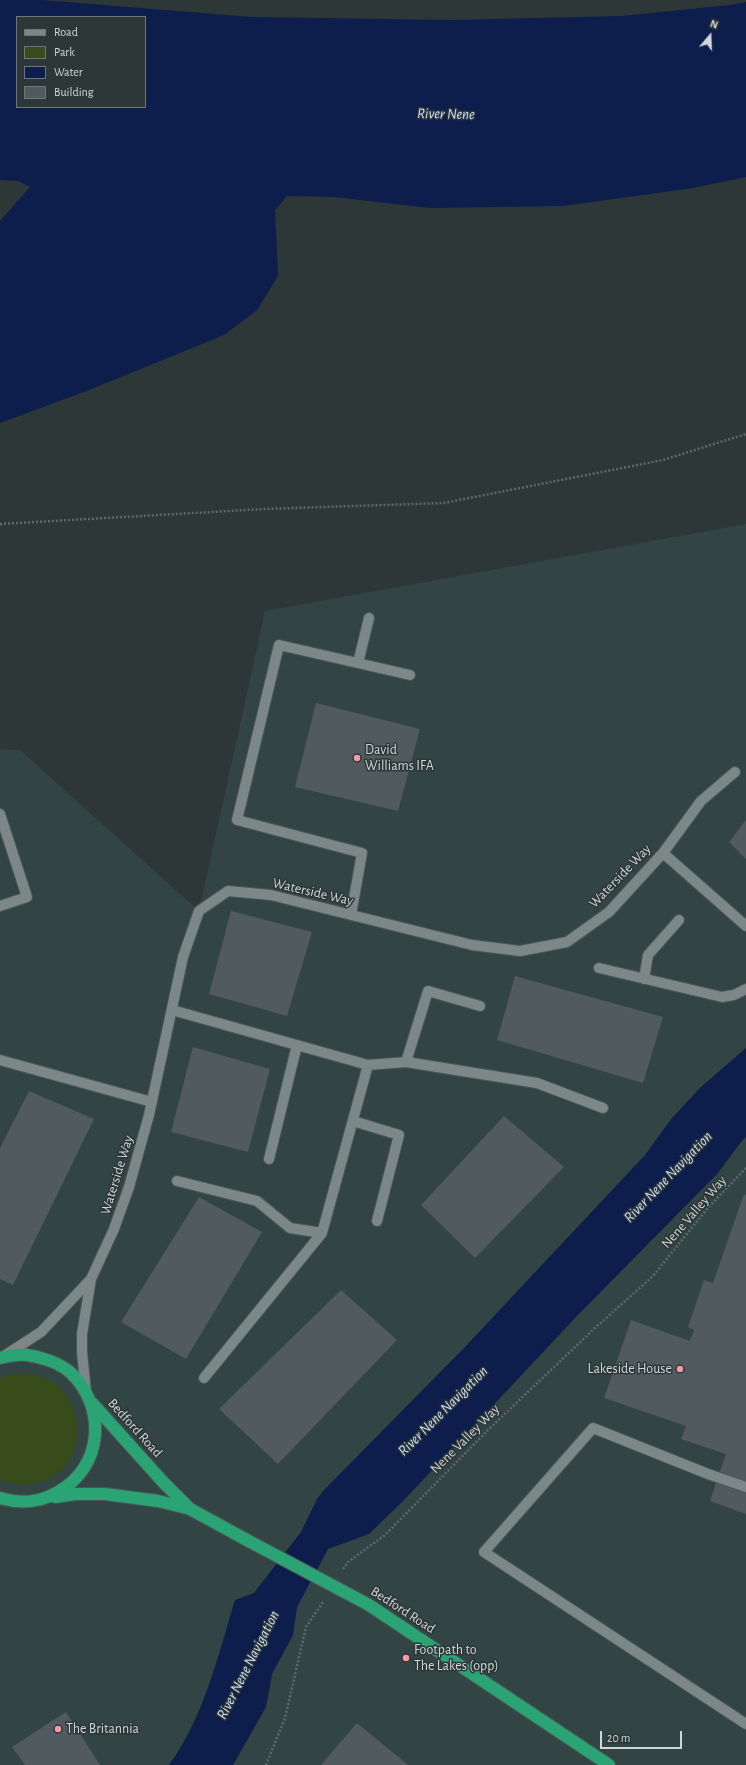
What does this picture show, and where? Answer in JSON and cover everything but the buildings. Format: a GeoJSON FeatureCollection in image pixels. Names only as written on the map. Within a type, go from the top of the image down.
{"type":"FeatureCollection","features":[{"type":"Feature","properties":{"kind":"highway","name":"Bedford Road"},"geometry":{"type":"LineString","coordinates":[[0,1358],[25,1355],[49,1360],[70,1373],[88,1397],[163,1482],[190,1509]]}},
{"type":"Feature","properties":{"kind":"highway"},"geometry":{"type":"LineString","coordinates":[[0,1498],[13,1502],[30,1502],[47,1498],[68,1487],[84,1470],[93,1448],[96,1425],[88,1397]]}},
{"type":"Feature","properties":{"kind":"highway","name":"Bedford Road"},"geometry":{"type":"LineString","coordinates":[[47,1498],[76,1494],[104,1494],[132,1497],[190,1509],[369,1605],[609,1765]]}},
{"type":"Feature","properties":{"kind":"street"},"geometry":{"type":"LineString","coordinates":[[358,663],[369,618]]}},
{"type":"Feature","properties":{"kind":"street"},"geometry":{"type":"LineString","coordinates":[[351,915],[362,853],[237,820],[279,645],[410,675]]}},
{"type":"Feature","properties":{"kind":"street","name":"Waterside Way"},"geometry":{"type":"LineString","coordinates":[[88,1397],[82,1352],[82,1334],[91,1280],[114,1229],[130,1188],[152,1102],[183,957],[199,911],[228,891],[271,895],[472,945],[520,951],[567,942],[609,912],[663,853],[701,801],[735,772]]}},
{"type":"Feature","properties":{"kind":"street"},"geometry":{"type":"LineString","coordinates":[[0,814],[27,897],[0,906]]}},
{"type":"Feature","properties":{"kind":"street"},"geometry":{"type":"LineString","coordinates":[[663,853],[746,926]]}},
{"type":"Feature","properties":{"kind":"street"},"geometry":{"type":"LineString","coordinates":[[644,979],[648,955],[679,920]]}},
{"type":"Feature","properties":{"kind":"street"},"geometry":{"type":"LineString","coordinates":[[599,968],[722,997],[734,995],[746,989]]}},
{"type":"Feature","properties":{"kind":"street"},"geometry":{"type":"LineString","coordinates":[[406,1062],[428,991],[480,1006]]}},
{"type":"Feature","properties":{"kind":"street"},"geometry":{"type":"LineString","coordinates":[[172,1010],[368,1065],[406,1062],[537,1083],[603,1108]]}},
{"type":"Feature","properties":{"kind":"street"},"geometry":{"type":"LineString","coordinates":[[269,1159],[297,1045]]}},
{"type":"Feature","properties":{"kind":"street"},"geometry":{"type":"LineString","coordinates":[[0,1060],[152,1102]]}},
{"type":"Feature","properties":{"kind":"street"},"geometry":{"type":"LineString","coordinates":[[204,1378],[322,1233],[368,1065]]}},
{"type":"Feature","properties":{"kind":"street"},"geometry":{"type":"LineString","coordinates":[[353,1121],[399,1135],[377,1221]]}},
{"type":"Feature","properties":{"kind":"street"},"geometry":{"type":"LineString","coordinates":[[176,1181],[257,1201],[290,1228],[322,1233]]}},
{"type":"Feature","properties":{"kind":"street","name":"Waterside Way"},"geometry":{"type":"LineString","coordinates":[[0,1358],[25,1344],[41,1332],[91,1280]]}},
{"type":"Feature","properties":{"kind":"street"},"geometry":{"type":"LineString","coordinates":[[746,1487],[708,1474],[593,1428],[484,1552],[746,1724]]}},
{"type":"Feature","properties":{"kind":"street"},"geometry":{"type":"LineString","coordinates":[[0,1504],[13,1502]]}},
{"type":"Feature","properties":{"kind":"path"},"geometry":{"type":"LineString","coordinates":[[0,524],[264,509],[444,503],[663,460],[746,434]]}},
{"type":"Feature","properties":{"kind":"path","name":"Nene Valley Way"},"geometry":{"type":"LineString","coordinates":[[340,1575],[348,1562],[385,1535],[489,1429],[594,1329],[653,1276],[707,1210],[746,1168]]}},
{"type":"Feature","properties":{"kind":"path"},"geometry":{"type":"LineString","coordinates":[[266,1765],[285,1718],[306,1627],[323,1601]]}},
{"type":"Feature","properties":{"kind":"shaded area"},"geometry":{"type":"Polygon","coordinates":[[[746,524],[746,1765],[0,1765],[0,749],[20,750],[199,911],[265,611],[746,524]]]}},
{"type":"Feature","properties":{"kind":"green space"},"geometry":{"type":"Polygon","coordinates":[[[28,1373],[49,1380],[60,1388],[70,1401],[75,1415],[77,1430],[75,1445],[70,1459],[61,1470],[49,1479],[25,1485],[0,1480],[0,1378],[10,1374],[28,1373]]]}},
{"type":"Feature","properties":{"kind":"water","name":"River Nene"},"geometry":{"type":"Polygon","coordinates":[[[0,0],[42,0],[251,17],[451,20],[622,16],[746,2],[746,177],[693,188],[563,206],[430,208],[334,197],[287,196],[275,210],[278,276],[257,310],[224,335],[89,390],[0,423],[0,221],[30,187],[18,181],[0,180],[0,0]]]}},
{"type":"Feature","properties":{"kind":"water","name":"River Nene Navigation"},"geometry":{"type":"Polygon","coordinates":[[[746,1048],[746,1137],[718,1173],[577,1316],[406,1498],[369,1534],[328,1549],[297,1607],[293,1635],[272,1674],[266,1707],[233,1765],[169,1765],[192,1727],[209,1686],[235,1600],[254,1593],[301,1532],[317,1499],[323,1491],[464,1348],[645,1155],[672,1118],[701,1087],[746,1048]]]}},
{"type":"Feature","properties":{"kind":"place","name":"David Williams IFA"},"geometry":{"type":"Point","coordinates":[357,758]}},
{"type":"Feature","properties":{"kind":"place","name":"Lakeside House"},"geometry":{"type":"Point","coordinates":[680,1369]}},
{"type":"Feature","properties":{"kind":"place","name":"Footpath to The Lakes (opp)"},"geometry":{"type":"Point","coordinates":[406,1658]}},
{"type":"Feature","properties":{"kind":"place","name":"The Britannia"},"geometry":{"type":"Point","coordinates":[58,1729]}}]}
